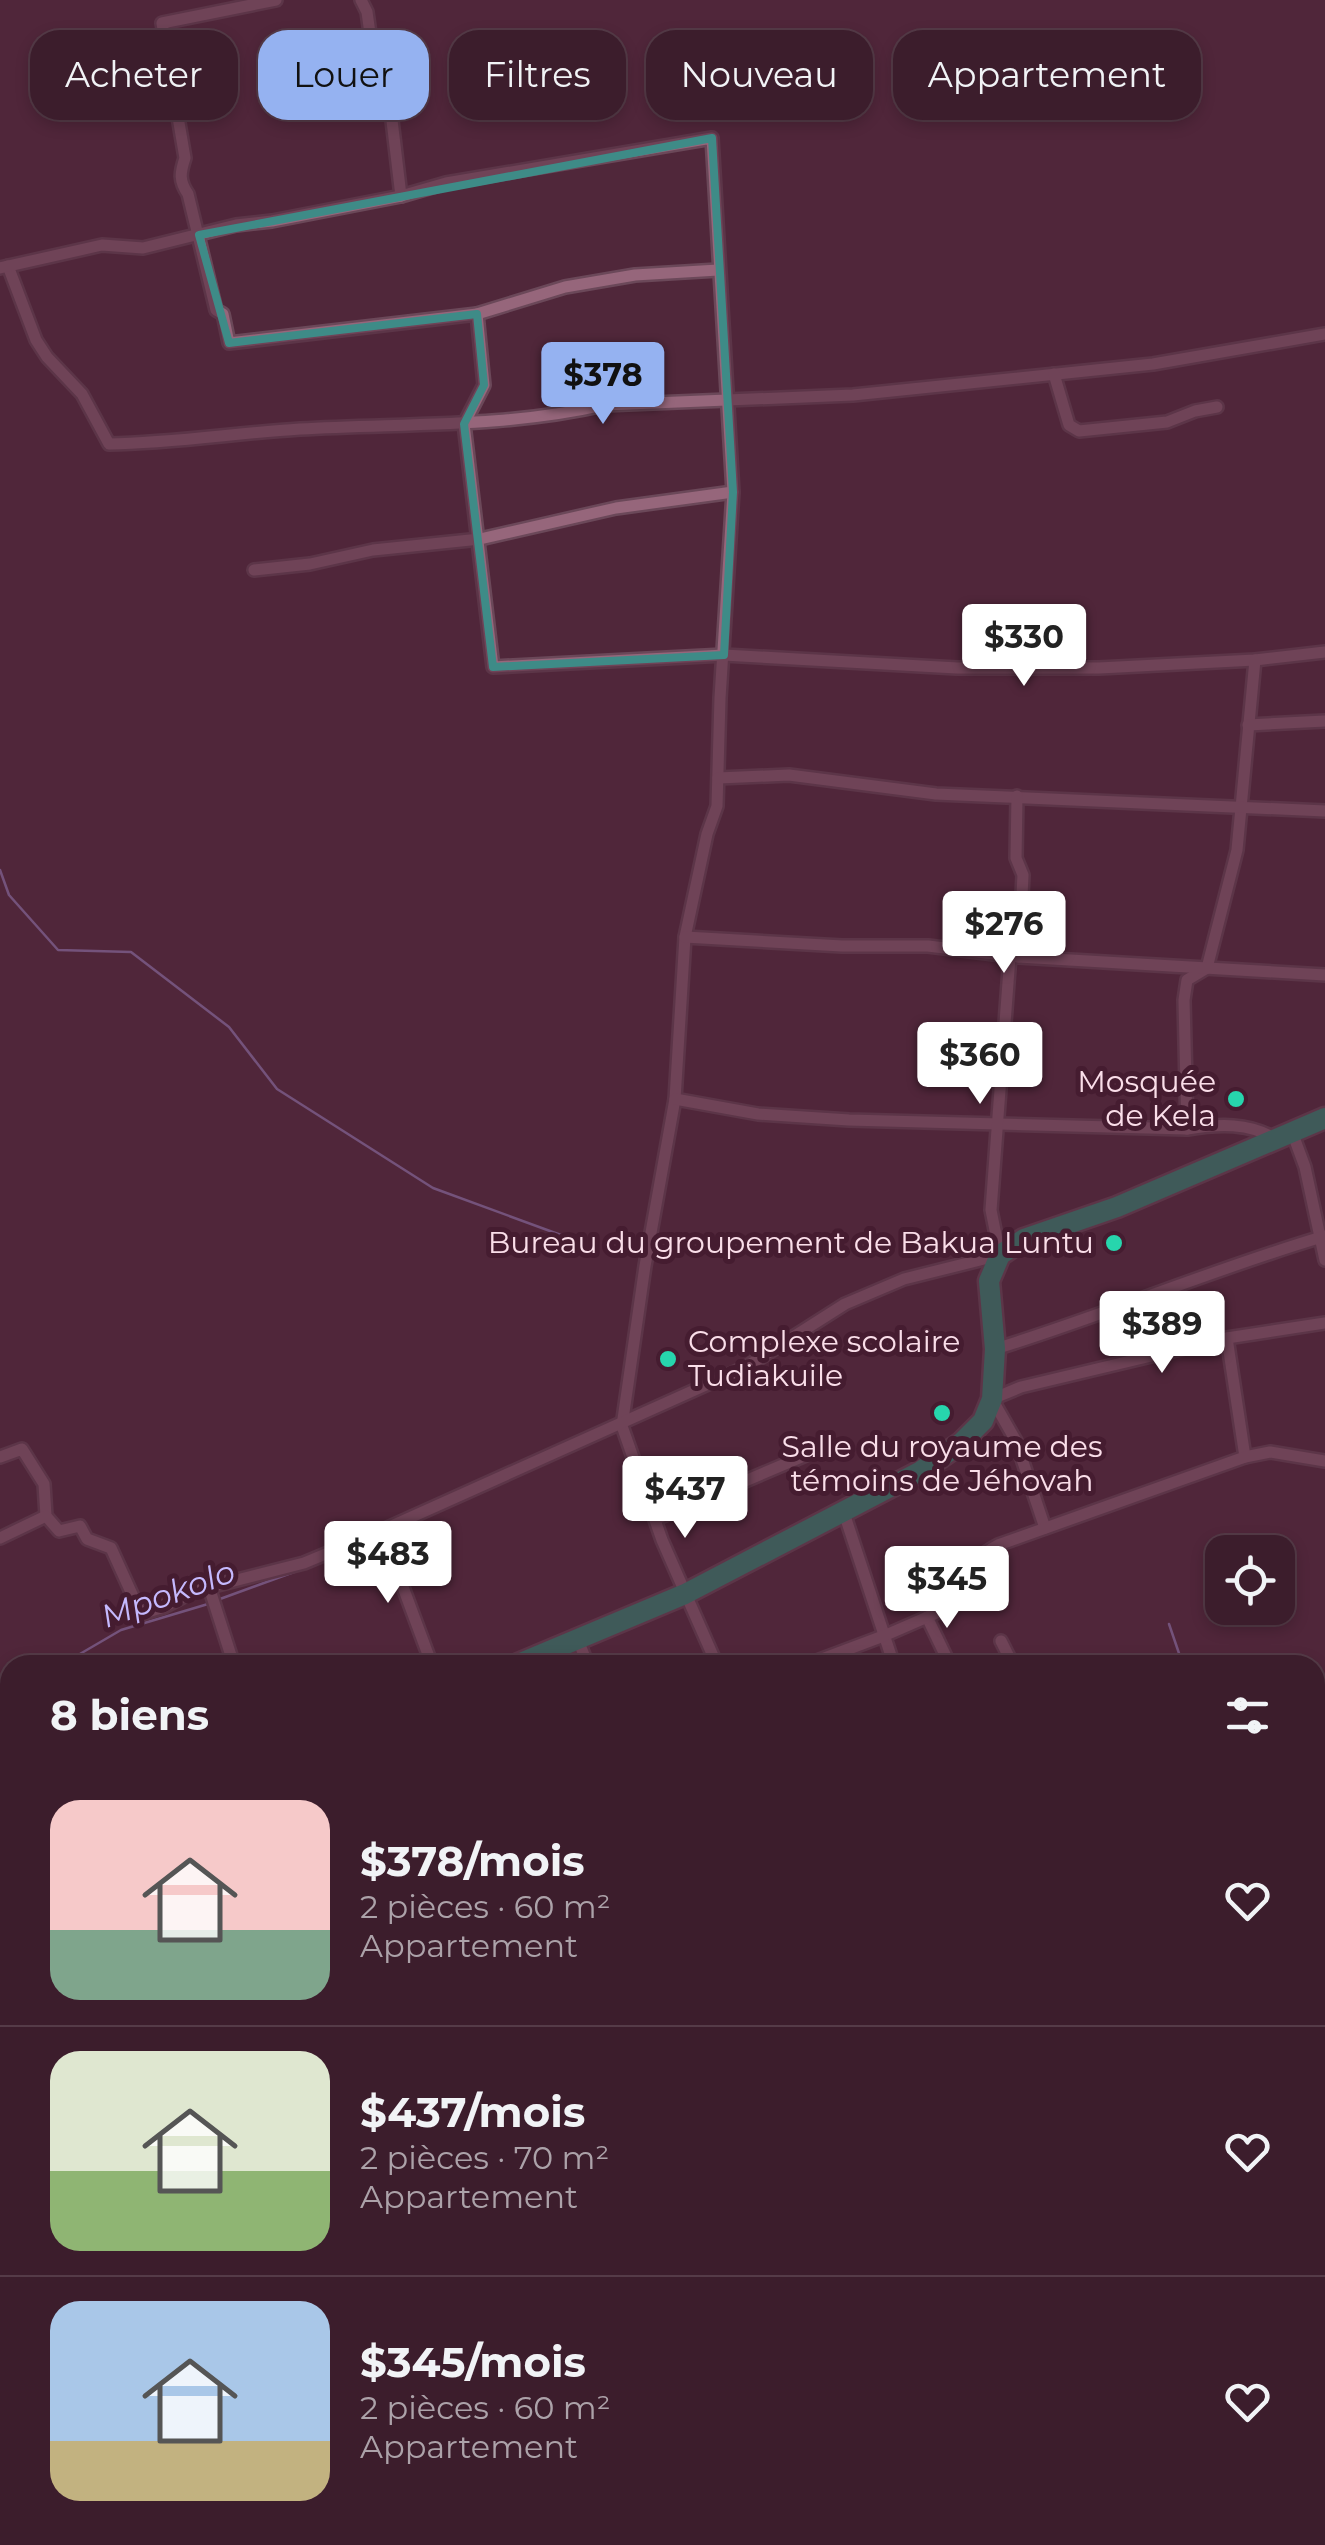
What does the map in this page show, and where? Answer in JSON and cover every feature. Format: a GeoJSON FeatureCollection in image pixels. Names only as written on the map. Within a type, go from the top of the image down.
{"type":"FeatureCollection","features":[{"type":"Feature","properties":{"kind":"highway"},"geometry":{"type":"LineString","coordinates":[[541,1655],[685,1594],[921,1471],[962,1443],[982,1421],[992,1398],[995,1349],[989,1281],[1000,1255],[1024,1239],[1116,1207],[1325,1118]]}},
{"type":"Feature","properties":{"kind":"street"},"geometry":{"type":"LineString","coordinates":[[276,0],[162,23],[185,158],[180,173],[182,185],[188,194],[216,310],[223,314],[229,343],[477,314],[565,286],[718,270]]}},
{"type":"Feature","properties":{"kind":"street"},"geometry":{"type":"LineString","coordinates":[[361,0],[367,12],[374,62],[391,112],[401,196]]}},
{"type":"Feature","properties":{"kind":"street"},"geometry":{"type":"LineString","coordinates":[[712,1655],[685,1594],[622,1426],[675,1098],[685,937],[707,834],[717,806],[734,492],[727,400],[718,270],[712,138],[446,183],[401,196],[236,225],[143,248],[102,245],[4,267],[36,340],[82,394],[109,444],[296,429],[464,424],[570,413],[604,405],[727,400],[853,395],[1186,360],[1325,334]]}},
{"type":"Feature","properties":{"kind":"street"},"geometry":{"type":"LineString","coordinates":[[477,314],[484,386],[464,424],[492,667],[724,655],[957,668],[1099,668],[1255,660],[1325,652]]}},
{"type":"Feature","properties":{"kind":"street"},"geometry":{"type":"LineString","coordinates":[[1054,374],[1069,426],[1080,431],[1167,422],[1217,407]]}},
{"type":"Feature","properties":{"kind":"street"},"geometry":{"type":"LineString","coordinates":[[254,570],[310,564],[373,550],[480,539],[569,516],[734,492]]}},
{"type":"Feature","properties":{"kind":"street"},"geometry":{"type":"LineString","coordinates":[[1187,1129],[1184,1000],[1187,980],[1207,968],[1237,850],[1255,660]]}},
{"type":"Feature","properties":{"kind":"street"},"geometry":{"type":"LineString","coordinates":[[1248,726],[1325,721]]}},
{"type":"Feature","properties":{"kind":"street"},"geometry":{"type":"LineString","coordinates":[[718,778],[789,775],[936,794],[1325,810]]}},
{"type":"Feature","properties":{"kind":"street"},"geometry":{"type":"LineString","coordinates":[[0,1457],[22,1448],[44,1484],[46,1516],[59,1531],[80,1526],[87,1539],[111,1548],[140,1614],[209,1587],[304,1563],[376,1534],[746,1367],[845,1304],[904,1279],[1000,1255],[991,1210],[1023,875],[1016,858],[1017,796]]}},
{"type":"Feature","properties":{"kind":"street"},"geometry":{"type":"LineString","coordinates":[[685,937],[842,946],[928,946],[1014,956],[1325,975]]}},
{"type":"Feature","properties":{"kind":"street"},"geometry":{"type":"LineString","coordinates":[[675,1098],[776,1115],[849,1120],[1187,1129],[1233,1125],[1284,1136],[1304,1168],[1325,1260]]}},
{"type":"Feature","properties":{"kind":"street"},"geometry":{"type":"LineString","coordinates":[[995,1349],[1322,1236]]}},
{"type":"Feature","properties":{"kind":"street"},"geometry":{"type":"LineString","coordinates":[[1045,1528],[1016,1441],[992,1398],[1021,1386],[1227,1338],[1325,1322]]}},
{"type":"Feature","properties":{"kind":"street"},"geometry":{"type":"LineString","coordinates":[[1227,1338],[1245,1457]]}},
{"type":"Feature","properties":{"kind":"street"},"geometry":{"type":"LineString","coordinates":[[656,1519],[818,1450]]}},
{"type":"Feature","properties":{"kind":"street"},"geometry":{"type":"LineString","coordinates":[[833,1655],[955,1605],[962,1596],[964,1578],[971,1565],[987,1551],[1045,1528],[1245,1457],[1270,1452],[1325,1461]]}},
{"type":"Feature","properties":{"kind":"street"},"geometry":{"type":"LineString","coordinates":[[842,1510],[891,1655]]}},
{"type":"Feature","properties":{"kind":"street"},"geometry":{"type":"LineString","coordinates":[[0,1538],[46,1516]]}},
{"type":"Feature","properties":{"kind":"street"},"geometry":{"type":"LineString","coordinates":[[376,1534],[397,1571],[428,1655]]}},
{"type":"Feature","properties":{"kind":"street"},"geometry":{"type":"LineString","coordinates":[[209,1587],[231,1655]]}},
{"type":"Feature","properties":{"kind":"street"},"geometry":{"type":"LineString","coordinates":[[926,1618],[945,1655]]}},
{"type":"Feature","properties":{"kind":"street"},"geometry":{"type":"LineString","coordinates":[[578,1640],[584,1655]]}},
{"type":"Feature","properties":{"kind":"street"},"geometry":{"type":"LineString","coordinates":[[1000,1641],[1008,1655]]}},
{"type":"Feature","properties":{"kind":"highlighted area"},"geometry":{"type":"Polygon","coordinates":[[[712,138],[733,492],[724,655],[493,667],[464,424],[484,385],[477,314],[229,343],[199,235],[712,138]]]}},
{"type":"Feature","properties":{"kind":"waterway"},"geometry":{"type":"LineString","coordinates":[[0,870],[9,895],[58,950],[131,952],[229,1027],[277,1089],[433,1188],[580,1242]]}},
{"type":"Feature","properties":{"kind":"waterway","name":"Mpokolo"},"geometry":{"type":"LineString","coordinates":[[220,1599],[294,1572]]}},
{"type":"Feature","properties":{"kind":"waterway","name":"Mpokolo"},"geometry":{"type":"LineString","coordinates":[[78,1655],[121,1630],[208,1604]]}},
{"type":"Feature","properties":{"kind":"waterway"},"geometry":{"type":"LineString","coordinates":[[1169,1624],[1180,1655]]}},
{"type":"Feature","properties":{"kind":"place","name":"Mosquée de Kela"},"geometry":{"type":"Point","coordinates":[1236,1099]}},
{"type":"Feature","properties":{"kind":"place","name":"Bureau du groupement de Bakua Luntu"},"geometry":{"type":"Point","coordinates":[1114,1243]}},
{"type":"Feature","properties":{"kind":"place","name":"Complexe scolaire Tudiakuile"},"geometry":{"type":"Point","coordinates":[668,1359]}},
{"type":"Feature","properties":{"kind":"place","name":"Salle du royaume des témoins de Jéhovah"},"geometry":{"type":"Point","coordinates":[942,1413]}}]}
